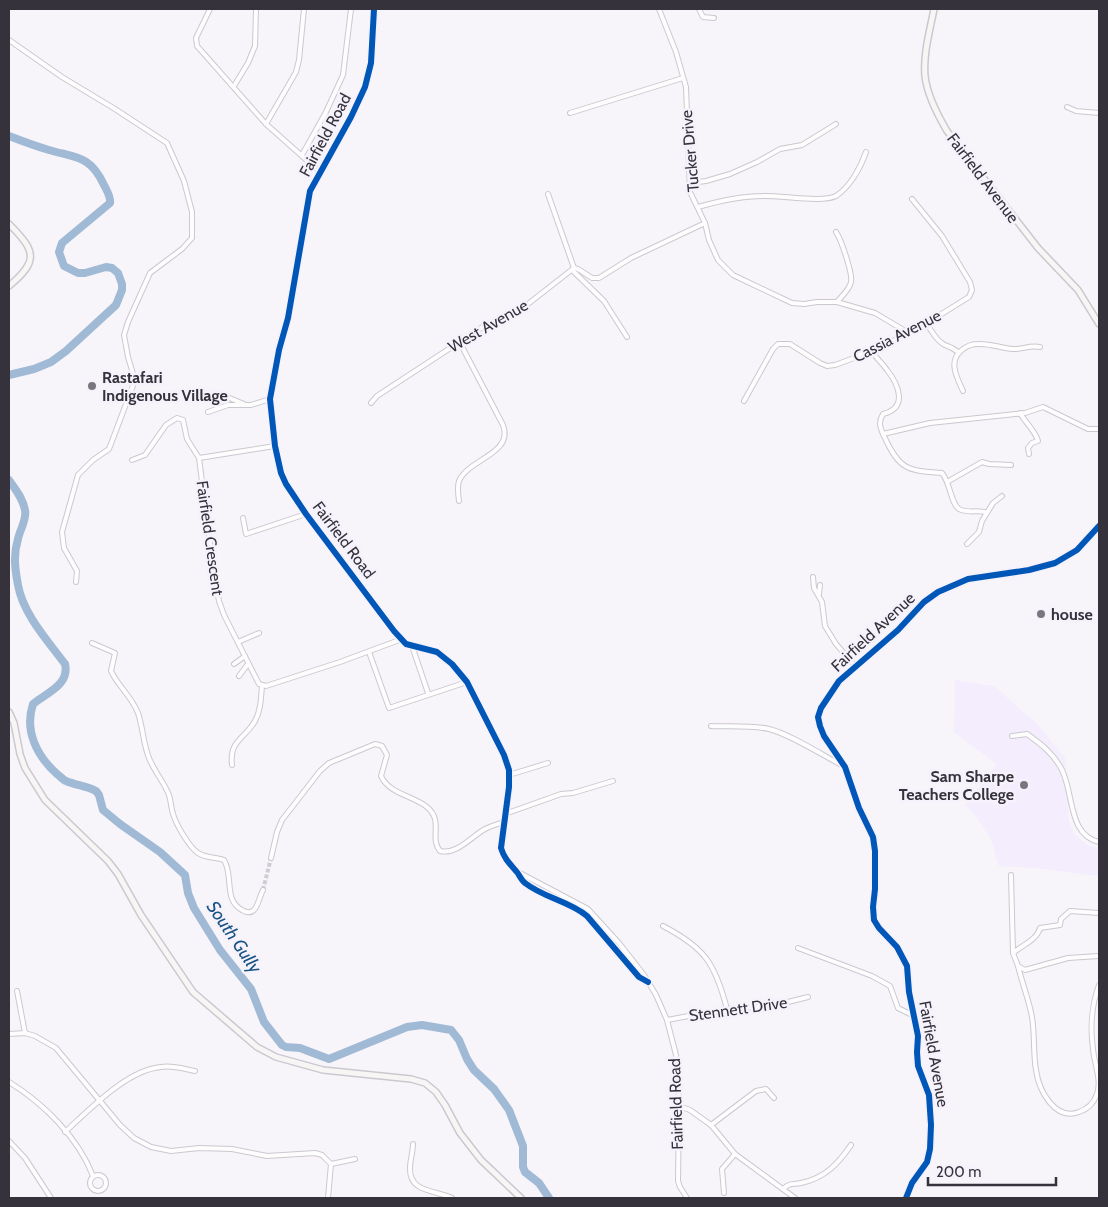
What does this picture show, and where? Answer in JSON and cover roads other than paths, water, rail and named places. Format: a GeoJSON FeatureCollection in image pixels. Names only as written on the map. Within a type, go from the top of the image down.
{"type":"FeatureCollection","features":[{"type":"Feature","properties":{"kind":"street"},"geometry":{"type":"LineString","coordinates":[[210,9],[196,38],[197,46],[266,124],[320,172]]}},
{"type":"Feature","properties":{"kind":"street"},"geometry":{"type":"LineString","coordinates":[[234,86],[248,63],[255,46],[256,9]]}},
{"type":"Feature","properties":{"kind":"street"},"geometry":{"type":"LineString","coordinates":[[266,124],[296,72],[304,9]]}},
{"type":"Feature","properties":{"kind":"street"},"geometry":{"type":"LineString","coordinates":[[302,155],[326,112],[343,75],[351,9]]}},
{"type":"Feature","properties":{"kind":"street","name":"Fairfield Road"},"geometry":{"type":"LineString","coordinates":[[374,9],[369,76],[359,102],[310,191],[288,318],[279,350],[270,399],[275,446],[281,473],[306,514],[402,639],[412,646],[443,655],[467,682],[504,755],[509,775],[501,848],[504,857],[523,882],[534,889],[577,908],[587,916],[638,977],[648,982],[667,1020],[676,1055],[679,1106],[678,1181],[687,1198]]}},
{"type":"Feature","properties":{"kind":"street","name":"Tucker Drive"},"geometry":{"type":"LineString","coordinates":[[659,9],[676,52],[686,87],[692,196],[705,223],[714,254],[722,266],[733,274],[792,303],[837,302],[875,313],[907,332]]}},
{"type":"Feature","properties":{"kind":"street"},"geometry":{"type":"LineString","coordinates":[[699,9],[702,16],[714,18]]}},
{"type":"Feature","properties":{"kind":"street","name":"Fairfield Avenue"},"geometry":{"type":"LineString","coordinates":[[934,9],[929,34],[925,76],[936,112],[947,131],[1038,248],[1078,290],[1099,324]]}},
{"type":"Feature","properties":{"kind":"street"},"geometry":{"type":"LineString","coordinates":[[9,40],[62,77],[116,109],[167,143],[184,181],[192,212],[192,238],[182,249],[150,273],[128,322],[124,335],[134,383],[109,449],[78,475],[62,532],[64,548],[77,571],[76,582]]}},
{"type":"Feature","properties":{"kind":"street"},"geometry":{"type":"LineString","coordinates":[[570,113],[684,78]]}},
{"type":"Feature","properties":{"kind":"street"},"geometry":{"type":"LineString","coordinates":[[1067,107],[1076,111],[1099,113]]}},
{"type":"Feature","properties":{"kind":"street"},"geometry":{"type":"LineString","coordinates":[[690,184],[737,171],[780,149],[802,145],[836,124]]}},
{"type":"Feature","properties":{"kind":"street"},"geometry":{"type":"LineString","coordinates":[[698,207],[719,201],[764,196],[831,198],[842,191],[851,181],[866,152]]}},
{"type":"Feature","properties":{"kind":"street"},"geometry":{"type":"LineString","coordinates":[[548,194],[573,269],[604,302],[627,337]]}},
{"type":"Feature","properties":{"kind":"street","name":"Cassia Avenue"},"geometry":{"type":"LineString","coordinates":[[744,401],[773,349],[778,344],[790,344],[820,363],[827,366],[835,365],[893,341],[969,297],[972,286],[942,236],[912,199]]}},
{"type":"Feature","properties":{"kind":"street"},"geometry":{"type":"LineString","coordinates":[[573,269],[578,269],[592,278],[599,278],[631,258],[705,223]]}},
{"type":"Feature","properties":{"kind":"street"},"geometry":{"type":"LineString","coordinates":[[9,224],[29,248],[31,260],[22,275],[9,286]]}},
{"type":"Feature","properties":{"kind":"street"},"geometry":{"type":"LineString","coordinates":[[836,232],[843,247],[851,280],[850,286],[837,302]]}},
{"type":"Feature","properties":{"kind":"street","name":"West Avenue"},"geometry":{"type":"LineString","coordinates":[[371,403],[377,396],[489,322],[507,319],[573,269]]}},
{"type":"Feature","properties":{"kind":"street"},"geometry":{"type":"LineString","coordinates":[[926,323],[940,342],[951,346],[959,352]]}},
{"type":"Feature","properties":{"kind":"street"},"geometry":{"type":"LineString","coordinates":[[459,341],[503,425],[505,437],[501,446],[461,477],[458,484],[459,501]]}},
{"type":"Feature","properties":{"kind":"street"},"geometry":{"type":"LineString","coordinates":[[963,391],[954,370],[959,352],[967,346],[978,343],[1014,349],[1027,346],[1040,347]]}},
{"type":"Feature","properties":{"kind":"street"},"geometry":{"type":"LineString","coordinates":[[877,346],[874,354],[891,375],[899,395],[897,407],[882,414],[879,419],[883,434],[898,462],[920,472],[942,473],[948,482],[955,504],[959,509],[984,511],[987,513]]}},
{"type":"Feature","properties":{"kind":"street"},"geometry":{"type":"LineString","coordinates":[[227,397],[250,405],[270,399]]}},
{"type":"Feature","properties":{"kind":"street"},"geometry":{"type":"LineString","coordinates":[[208,412],[228,405],[244,404]]}},
{"type":"Feature","properties":{"kind":"street"},"geometry":{"type":"LineString","coordinates":[[883,434],[930,423],[1020,413],[1042,407],[1088,429],[1099,428]]}},
{"type":"Feature","properties":{"kind":"street"},"geometry":{"type":"LineString","coordinates":[[1020,413],[1038,438],[1038,441],[1032,443],[1028,448],[1029,454]]}},
{"type":"Feature","properties":{"kind":"street"},"geometry":{"type":"LineString","coordinates":[[132,460],[145,455],[166,425],[177,418],[183,420],[187,439],[198,458]]}},
{"type":"Feature","properties":{"kind":"street","name":"Fairfield Crescent"},"geometry":{"type":"LineString","coordinates":[[262,685],[259,684],[248,664],[219,601],[198,458],[275,446]]}},
{"type":"Feature","properties":{"kind":"street"},"geometry":{"type":"LineString","coordinates":[[948,482],[982,462],[1011,465]]}},
{"type":"Feature","properties":{"kind":"street"},"geometry":{"type":"LineString","coordinates":[[967,544],[979,532],[993,503],[1002,496]]}},
{"type":"Feature","properties":{"kind":"street"},"geometry":{"type":"LineString","coordinates":[[243,518],[246,534],[306,514]]}},
{"type":"Feature","properties":{"kind":"street","name":"Fairfield Avenue"},"geometry":{"type":"LineString","coordinates":[[906,1198],[912,1184],[927,1162],[932,1125],[929,1095],[918,1066],[918,1036],[909,992],[907,966],[897,947],[874,920],[875,851],[873,837],[859,808],[845,767],[824,736],[818,717],[821,708],[839,681],[898,630],[924,602],[938,592],[968,579],[1029,570],[1054,563],[1077,550],[1099,526]]}},
{"type":"Feature","properties":{"kind":"street"},"geometry":{"type":"LineString","coordinates":[[813,577],[814,588],[819,594]]}},
{"type":"Feature","properties":{"kind":"street"},"geometry":{"type":"LineString","coordinates":[[820,585],[819,594],[825,626],[831,637],[856,666]]}},
{"type":"Feature","properties":{"kind":"street"},"geometry":{"type":"LineString","coordinates":[[238,642],[259,633]]}},
{"type":"Feature","properties":{"kind":"street"},"geometry":{"type":"LineString","coordinates":[[232,765],[233,749],[236,742],[249,730],[260,709],[262,685],[266,686],[369,652],[402,639]]}},
{"type":"Feature","properties":{"kind":"street"},"geometry":{"type":"LineString","coordinates":[[92,643],[115,653],[111,671],[117,684],[132,700],[138,714],[142,740],[149,760],[170,797],[171,809],[176,823],[196,852],[224,860],[227,865],[230,895],[236,907],[246,913],[252,912],[258,904],[263,890]]}},
{"type":"Feature","properties":{"kind":"street"},"geometry":{"type":"LineString","coordinates":[[412,646],[428,694]]}},
{"type":"Feature","properties":{"kind":"street"},"geometry":{"type":"LineString","coordinates":[[369,652],[389,708],[467,682]]}},
{"type":"Feature","properties":{"kind":"street"},"geometry":{"type":"LineString","coordinates":[[234,664],[245,656]]}},
{"type":"Feature","properties":{"kind":"street"},"geometry":{"type":"LineString","coordinates":[[239,676],[248,664]]}},
{"type":"Feature","properties":{"kind":"street"},"geometry":{"type":"LineString","coordinates":[[9,712],[14,723],[20,754],[45,800],[113,868],[141,915],[193,992],[257,1047],[276,1057],[323,1070],[411,1079],[425,1083],[436,1092],[460,1133],[481,1160],[520,1198]]}},
{"type":"Feature","properties":{"kind":"street"},"geometry":{"type":"LineString","coordinates":[[711,726],[755,727],[770,730],[784,735],[845,767]]}},
{"type":"Feature","properties":{"kind":"street"},"geometry":{"type":"LineString","coordinates":[[1012,736],[1027,734],[1049,752],[1062,771],[1078,828],[1086,837],[1099,842]]}},
{"type":"Feature","properties":{"kind":"street"},"geometry":{"type":"LineString","coordinates":[[270,858],[282,820],[320,771],[329,763],[375,744],[382,746],[387,755],[381,776],[384,782],[408,798],[426,806],[435,816],[436,842],[440,850],[444,852],[454,849],[485,829],[504,822]]}},
{"type":"Feature","properties":{"kind":"street"},"geometry":{"type":"LineString","coordinates":[[509,775],[548,763]]}},
{"type":"Feature","properties":{"kind":"street"},"geometry":{"type":"LineString","coordinates":[[505,814],[561,794],[573,793],[613,781]]}},
{"type":"Feature","properties":{"kind":"street"},"geometry":{"type":"LineString","coordinates":[[1010,875],[1014,953],[1031,1015],[1036,1073],[1047,1099],[1054,1108],[1068,1114],[1085,1110],[1092,1104],[1098,1093],[1098,1079],[1092,1047],[1092,1024],[1096,993],[1099,985]]}},
{"type":"Feature","properties":{"kind":"street"},"geometry":{"type":"LineString","coordinates":[[1014,953],[1024,944],[1033,940],[1040,928],[1060,924],[1061,919],[1070,911],[1099,912]]}},
{"type":"Feature","properties":{"kind":"street"},"geometry":{"type":"LineString","coordinates":[[663,926],[684,937],[702,952],[713,967],[720,982],[727,1008]]}},
{"type":"Feature","properties":{"kind":"street"},"geometry":{"type":"LineString","coordinates":[[798,948],[872,976],[890,986],[898,1008],[914,1016]]}},
{"type":"Feature","properties":{"kind":"street"},"geometry":{"type":"LineString","coordinates":[[1018,966],[1025,970],[1068,958],[1099,956]]}},
{"type":"Feature","properties":{"kind":"street"},"geometry":{"type":"LineString","coordinates":[[17,992],[25,1033]]}},
{"type":"Feature","properties":{"kind":"street","name":"Stennett Drive"},"geometry":{"type":"LineString","coordinates":[[667,1020],[727,1008],[772,1006],[808,997]]}},
{"type":"Feature","properties":{"kind":"street"},"geometry":{"type":"LineString","coordinates":[[9,1034],[25,1033],[35,1036],[56,1048],[120,1125],[134,1138],[161,1150],[171,1151],[210,1147],[267,1156],[315,1153],[332,1164]]}},
{"type":"Feature","properties":{"kind":"street"},"geometry":{"type":"LineString","coordinates":[[65,1132],[100,1100],[138,1073],[159,1067],[171,1066],[195,1071]]}},
{"type":"Feature","properties":{"kind":"street"},"geometry":{"type":"LineString","coordinates":[[9,1082],[24,1091],[43,1107],[88,1163],[93,1176]]}},
{"type":"Feature","properties":{"kind":"street"},"geometry":{"type":"LineString","coordinates":[[711,1125],[756,1091],[766,1089],[774,1098]]}},
{"type":"Feature","properties":{"kind":"street"},"geometry":{"type":"LineString","coordinates":[[679,1106],[690,1110],[711,1125],[735,1154],[795,1198]]}},
{"type":"Feature","properties":{"kind":"street"},"geometry":{"type":"LineString","coordinates":[[9,1141],[25,1158],[50,1198]]}},
{"type":"Feature","properties":{"kind":"street"},"geometry":{"type":"LineString","coordinates":[[413,1144],[410,1167],[413,1182],[426,1191],[452,1198]]}},
{"type":"Feature","properties":{"kind":"street"},"geometry":{"type":"LineString","coordinates":[[783,1189],[789,1184],[820,1177],[832,1169],[851,1145]]}},
{"type":"Feature","properties":{"kind":"street"},"geometry":{"type":"LineString","coordinates":[[724,1193],[722,1169],[735,1154]]}},
{"type":"Feature","properties":{"kind":"street"},"geometry":{"type":"LineString","coordinates":[[332,1164],[355,1159]]}},
{"type":"Feature","properties":{"kind":"street"},"geometry":{"type":"LineString","coordinates":[[328,1198],[332,1164]]}},
{"type":"Feature","properties":{"kind":"street"},"geometry":{"type":"LineString","coordinates":[[98,1174],[104,1178],[106,1183],[102,1190],[97,1191],[90,1186],[90,1180],[93,1176],[98,1174]]}},
{"type":"Feature","properties":{"kind":"waterway","name":"South Gully"},"geometry":{"type":"LineString","coordinates":[[9,136],[81,159],[88,163],[99,175],[110,198],[110,203],[62,243],[59,252],[64,266],[78,273],[106,267],[112,268],[118,273],[122,284],[122,290],[116,305],[66,351],[51,362],[34,369],[9,375]]}},
{"type":"Feature","properties":{"kind":"waterway","name":"South Gully"},"geometry":{"type":"LineString","coordinates":[[9,480],[21,498],[25,510],[15,556],[16,573],[21,596],[37,627],[65,664],[64,678],[56,688],[33,704],[31,714],[30,724],[34,742],[50,767],[65,780],[96,791],[103,810],[160,852],[185,875],[188,893],[194,908],[220,950],[251,989],[264,1022],[282,1045],[300,1048],[329,1059],[407,1027],[422,1025],[451,1030],[459,1040],[474,1070],[494,1089],[509,1110],[523,1146],[523,1167],[525,1172],[539,1183],[549,1198]]}},
{"type":"Feature","properties":{"kind":"tunnel"},"geometry":{"type":"LineString","coordinates":[[263,890],[271,858]]}},
{"type":"Feature","properties":{"kind":"place","name":"Rastafari Indigenous Village"},"geometry":{"type":"Point","coordinates":[92,386]}},
{"type":"Feature","properties":{"kind":"place","name":"house"},"geometry":{"type":"Point","coordinates":[1041,614]}},
{"type":"Feature","properties":{"kind":"place","name":"Sam Sharpe Teachers College"},"geometry":{"type":"Point","coordinates":[1024,785]}}]}
